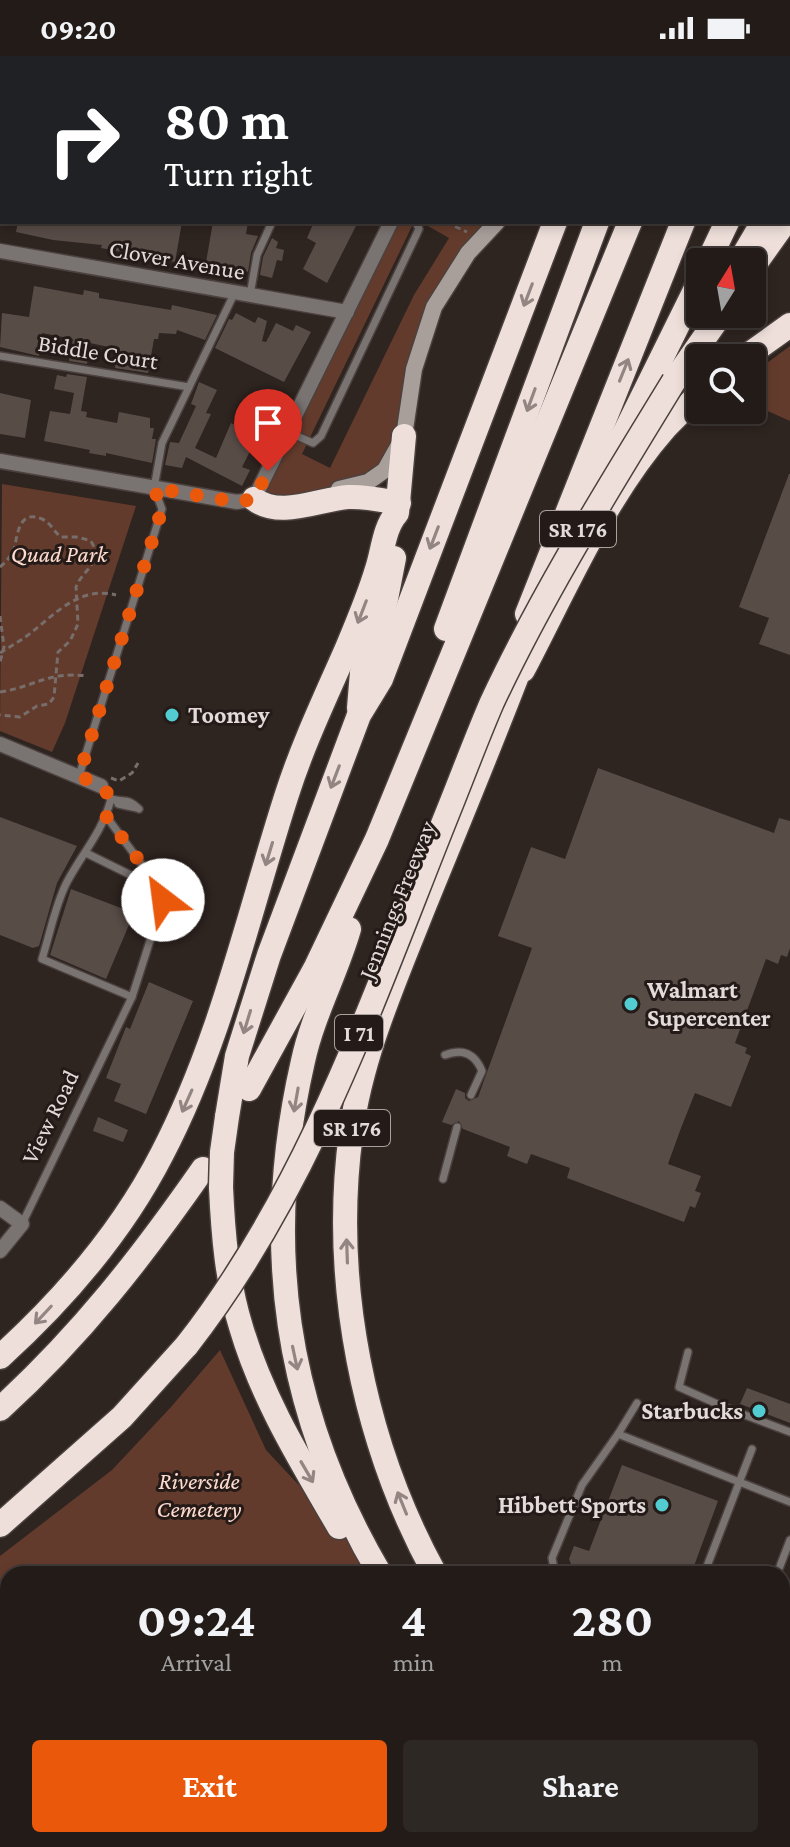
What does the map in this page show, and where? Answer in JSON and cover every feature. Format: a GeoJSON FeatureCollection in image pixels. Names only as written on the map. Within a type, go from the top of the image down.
{"type":"FeatureCollection","features":[{"type":"Feature","properties":{"kind":"highway"},"geometry":{"type":"LineString","coordinates":[[361,1566],[276,1417],[240,1326],[223,1229],[222,1152],[237,1056],[297,875],[359,715],[381,679],[554,224]]}},
{"type":"Feature","properties":{"kind":"highway"},"geometry":{"type":"LineString","coordinates":[[293,1011],[296,985],[335,901],[443,638],[596,224]]}},
{"type":"Feature","properties":{"kind":"highway"},"geometry":{"type":"LineString","coordinates":[[249,1089],[293,1011],[377,839],[629,224]]}},
{"type":"Feature","properties":{"kind":"highway","name":"I 71"},"geometry":{"type":"LineString","coordinates":[[0,1522],[43,1489],[122,1417],[187,1345],[215,1309],[254,1247],[322,1119],[501,700],[682,224]]}},
{"type":"Feature","properties":{"kind":"highway"},"geometry":{"type":"LineString","coordinates":[[715,248],[726,224]]}},
{"type":"Feature","properties":{"kind":"highway"},"geometry":{"type":"LineString","coordinates":[[753,239],[778,224]]}},
{"type":"Feature","properties":{"kind":"highway"},"geometry":{"type":"LineString","coordinates":[[666,373],[686,318]]}},
{"type":"Feature","properties":{"kind":"highway"},"geometry":{"type":"LineString","coordinates":[[764,344],[790,325]]}},
{"type":"Feature","properties":{"kind":"highway"},"geometry":{"type":"LineString","coordinates":[[501,700],[687,328]]}},
{"type":"Feature","properties":{"kind":"highway"},"geometry":{"type":"LineString","coordinates":[[666,373],[700,328]]}},
{"type":"Feature","properties":{"kind":"highway"},"geometry":{"type":"LineString","coordinates":[[666,373],[708,328]]}},
{"type":"Feature","properties":{"kind":"highway"},"geometry":{"type":"LineString","coordinates":[[501,700],[638,463],[686,407]]}},
{"type":"Feature","properties":{"kind":"highway"},"geometry":{"type":"LineString","coordinates":[[359,715],[362,672],[379,622],[400,526],[398,508],[404,436]]}},
{"type":"Feature","properties":{"kind":"highway"},"geometry":{"type":"LineString","coordinates":[[254,499],[264,506],[286,507],[344,497],[365,497],[398,508]]}},
{"type":"Feature","properties":{"kind":"highway"},"geometry":{"type":"LineString","coordinates":[[0,1357],[80,1276],[114,1233],[155,1167],[179,1120],[215,1031],[300,757],[360,618],[389,521],[398,508]]}},
{"type":"Feature","properties":{"kind":"highway","name":"Jennings Freeway"},"geometry":{"type":"LineString","coordinates":[[431,1566],[402,1506],[362,1375],[354,1332],[346,1249],[346,1193],[351,1133],[364,1070],[384,1006],[501,700]]}},
{"type":"Feature","properties":{"kind":"highway","name":"Jennings Freeway"},"geometry":{"type":"LineString","coordinates":[[375,1566],[353,1529],[317,1442],[299,1381],[289,1329],[282,1251],[282,1209],[304,1058],[317,1014],[344,946],[377,839]]}},
{"type":"Feature","properties":{"kind":"highway"},"geometry":{"type":"LineString","coordinates":[[5,1402],[104,1303],[151,1244],[203,1169]]}},
{"type":"Feature","properties":{"kind":"street"},"geometry":{"type":"LineString","coordinates":[[254,499],[390,224]]}},
{"type":"Feature","properties":{"kind":"street"},"geometry":{"type":"LineString","coordinates":[[0,462],[237,502],[267,495],[291,496],[337,490],[368,482],[385,470],[404,436],[414,369],[434,307],[468,253],[495,224]]}},
{"type":"Feature","properties":{"kind":"street","name":"Clover Avenue"},"geometry":{"type":"LineString","coordinates":[[0,251],[347,312]]}},
{"type":"Feature","properties":{"kind":"street"},"geometry":{"type":"LineString","coordinates":[[0,744],[79,776],[106,782]]}},
{"type":"Feature","properties":{"kind":"street"},"geometry":{"type":"LineString","coordinates":[[0,1208],[22,1224]]}},
{"type":"Feature","properties":{"kind":"street","name":"View Road"},"geometry":{"type":"LineString","coordinates":[[0,1251],[22,1224]]}},
{"type":"Feature","properties":{"kind":"lane"},"geometry":{"type":"LineString","coordinates":[[79,776],[162,509],[154,488],[162,443],[189,387],[242,294],[271,224]]}},
{"type":"Feature","properties":{"kind":"lane"},"geometry":{"type":"LineString","coordinates":[[288,432],[313,443],[321,436],[419,229],[417,224]]}},
{"type":"Feature","properties":{"kind":"lane","name":"Biddle Court"},"geometry":{"type":"LineString","coordinates":[[0,356],[189,387]]}},
{"type":"Feature","properties":{"kind":"lane"},"geometry":{"type":"LineString","coordinates":[[106,782],[114,800]]}},
{"type":"Feature","properties":{"kind":"lane"},"geometry":{"type":"LineString","coordinates":[[114,800],[135,804],[138,809]]}},
{"type":"Feature","properties":{"kind":"lane"},"geometry":{"type":"LineString","coordinates":[[114,800],[99,833],[66,883],[42,959],[132,997]]}},
{"type":"Feature","properties":{"kind":"lane"},"geometry":{"type":"LineString","coordinates":[[106,816],[160,890]]}},
{"type":"Feature","properties":{"kind":"lane"},"geometry":{"type":"LineString","coordinates":[[86,853],[160,890]]}},
{"type":"Feature","properties":{"kind":"lane","name":"View Road"},"geometry":{"type":"LineString","coordinates":[[22,1224],[132,997],[163,900],[160,890]]}},
{"type":"Feature","properties":{"kind":"lane"},"geometry":{"type":"LineString","coordinates":[[445,1055],[462,1052],[475,1058],[482,1071],[471,1095]]}},
{"type":"Feature","properties":{"kind":"lane"},"geometry":{"type":"LineString","coordinates":[[443,1179],[457,1127]]}},
{"type":"Feature","properties":{"kind":"lane"},"geometry":{"type":"LineString","coordinates":[[688,1352],[679,1387],[790,1432]]}},
{"type":"Feature","properties":{"kind":"lane"},"geometry":{"type":"LineString","coordinates":[[554,1566],[552,1558],[582,1485],[637,1403]]}},
{"type":"Feature","properties":{"kind":"lane"},"geometry":{"type":"LineString","coordinates":[[618,1434],[790,1502]]}},
{"type":"Feature","properties":{"kind":"lane"},"geometry":{"type":"LineString","coordinates":[[707,1566],[752,1449]]}},
{"type":"Feature","properties":{"kind":"lane"},"geometry":{"type":"LineString","coordinates":[[780,1566],[790,1540]]}},
{"type":"Feature","properties":{"kind":"path"},"geometry":{"type":"LineString","coordinates":[[450,224],[471,234]]}},
{"type":"Feature","properties":{"kind":"path"},"geometry":{"type":"LineString","coordinates":[[0,567],[14,549],[22,522],[33,517],[44,520],[57,535],[91,541],[96,550],[95,563],[77,583],[77,628],[70,641],[58,652],[54,697],[49,704],[37,706],[20,717],[0,715]]}},
{"type":"Feature","properties":{"kind":"path"},"geometry":{"type":"LineString","coordinates":[[1,652],[75,600],[99,593],[116,595]]}},
{"type":"Feature","properties":{"kind":"path"},"geometry":{"type":"LineString","coordinates":[[0,616],[0,662]]}},
{"type":"Feature","properties":{"kind":"path"},"geometry":{"type":"LineString","coordinates":[[0,692],[55,676],[87,676]]}},
{"type":"Feature","properties":{"kind":"path"},"geometry":{"type":"LineString","coordinates":[[106,782],[124,779],[138,763]]}},
{"type":"Feature","properties":{"kind":"green space"},"geometry":{"type":"Polygon","coordinates":[[[390,224],[413,224],[302,454],[330,468],[414,295],[449,238],[424,224],[450,224],[459,228],[461,224],[495,224],[457,270],[406,394],[379,474],[352,507],[324,514],[251,505],[390,224]]]}},
{"type":"Feature","properties":{"kind":"green space"},"geometry":{"type":"Polygon","coordinates":[[[790,346],[790,421],[766,410],[766,364],[790,346]]]}},
{"type":"Feature","properties":{"kind":"green space","name":"Quad Park"},"geometry":{"type":"Polygon","coordinates":[[[2,484],[136,506],[65,723],[52,752],[0,731],[2,484]]]}},
{"type":"Feature","properties":{"kind":"green space","name":"Riverside Cemetery"},"geometry":{"type":"Polygon","coordinates":[[[220,1350],[266,1450],[340,1529],[364,1566],[0,1566],[0,1556],[112,1470],[220,1350]]]}},
{"type":"Feature","properties":{"kind":"building"},"geometry":{"type":"Polygon","coordinates":[[[18,224],[182,224],[175,262],[101,248],[102,245],[16,232],[18,224]]]}},
{"type":"Feature","properties":{"kind":"building"},"geometry":{"type":"Polygon","coordinates":[[[213,224],[248,224],[246,234],[258,236],[248,272],[205,268],[213,224]]]}},
{"type":"Feature","properties":{"kind":"building"},"geometry":{"type":"Polygon","coordinates":[[[313,224],[357,224],[327,283],[303,269],[316,243],[307,238],[313,224]]]}},
{"type":"Feature","properties":{"kind":"building"},"geometry":{"type":"Polygon","coordinates":[[[272,238],[278,242],[276,248],[284,250],[282,261],[277,260],[272,278],[260,275],[263,257],[272,238]]]}},
{"type":"Feature","properties":{"kind":"building"},"geometry":{"type":"Polygon","coordinates":[[[34,286],[83,295],[84,290],[99,293],[99,298],[171,310],[172,305],[217,315],[205,340],[177,330],[176,334],[159,333],[158,339],[154,339],[148,373],[115,368],[118,349],[90,343],[87,364],[69,361],[73,339],[42,333],[39,356],[0,347],[2,313],[29,317],[34,286]]]}},
{"type":"Feature","properties":{"kind":"building"},"geometry":{"type":"Polygon","coordinates":[[[236,313],[255,323],[258,317],[267,321],[262,341],[266,342],[276,323],[293,331],[296,325],[311,332],[284,382],[215,348],[229,319],[232,320],[236,313]]]}},
{"type":"Feature","properties":{"kind":"building"},"geometry":{"type":"Polygon","coordinates":[[[67,374],[87,377],[81,411],[87,412],[86,417],[117,423],[119,412],[150,418],[150,428],[154,428],[152,439],[156,439],[152,463],[106,453],[106,456],[89,453],[90,450],[44,441],[50,411],[70,414],[74,393],[54,389],[57,375],[66,377],[67,374]]]}},
{"type":"Feature","properties":{"kind":"building"},"geometry":{"type":"Polygon","coordinates":[[[199,382],[217,390],[206,413],[211,414],[195,448],[216,458],[231,423],[235,425],[237,419],[241,421],[254,395],[274,404],[242,467],[250,470],[242,486],[186,457],[182,468],[165,465],[170,442],[179,443],[196,406],[191,404],[199,382]]]}},
{"type":"Feature","properties":{"kind":"building"},"geometry":{"type":"Polygon","coordinates":[[[0,393],[31,400],[25,438],[0,434],[0,393]]]}},
{"type":"Feature","properties":{"kind":"building"},"geometry":{"type":"Polygon","coordinates":[[[789,474],[790,655],[759,644],[769,618],[739,607],[789,474]]]}},
{"type":"Feature","properties":{"kind":"building","name":"Walmart Supercenter"},"geometry":{"type":"Polygon","coordinates":[[[598,768],[774,833],[779,818],[790,821],[790,948],[787,957],[781,955],[778,964],[766,959],[735,1043],[747,1048],[745,1053],[751,1056],[731,1107],[695,1093],[681,1128],[668,1164],[701,1176],[695,1191],[701,1193],[695,1208],[690,1206],[684,1222],[567,1178],[570,1168],[531,1154],[527,1164],[507,1156],[510,1147],[463,1129],[459,1121],[451,1125],[442,1122],[456,1089],[465,1093],[469,1101],[478,1097],[532,948],[498,936],[531,847],[565,859],[598,768]]]}},
{"type":"Feature","properties":{"kind":"building"},"geometry":{"type":"Polygon","coordinates":[[[0,817],[77,846],[57,883],[39,946],[33,948],[0,935],[0,817]]]}},
{"type":"Feature","properties":{"kind":"building"},"geometry":{"type":"Polygon","coordinates":[[[71,889],[134,913],[106,979],[50,955],[71,889]]]}},
{"type":"Feature","properties":{"kind":"building"},"geometry":{"type":"Polygon","coordinates":[[[149,982],[193,1001],[146,1114],[114,1101],[121,1084],[106,1078],[126,1027],[130,1029],[149,982]]]}},
{"type":"Feature","properties":{"kind":"building"},"geometry":{"type":"Polygon","coordinates":[[[98,1117],[128,1130],[123,1142],[93,1131],[98,1117]]]}},
{"type":"Feature","properties":{"kind":"building"},"geometry":{"type":"Polygon","coordinates":[[[747,1388],[790,1404],[790,1423],[740,1404],[747,1388]]]}},
{"type":"Feature","properties":{"kind":"building"},"geometry":{"type":"Polygon","coordinates":[[[622,1465],[718,1501],[694,1566],[572,1566],[569,1559],[574,1546],[589,1551],[622,1465]]]}},
{"type":"Feature","properties":{"kind":"place","name":"Toomey"},"geometry":{"type":"Point","coordinates":[172,715]}},
{"type":"Feature","properties":{"kind":"place","name":"Walmart Supercenter"},"geometry":{"type":"Point","coordinates":[631,1004]}},
{"type":"Feature","properties":{"kind":"place","name":"Starbucks"},"geometry":{"type":"Point","coordinates":[759,1411]}},
{"type":"Feature","properties":{"kind":"place","name":"Hibbett Sports"},"geometry":{"type":"Point","coordinates":[662,1505]}},
{"type":"Feature","properties":{"kind":"route"},"geometry":{"type":"LineString","coordinates":[[163,900],[157,885],[106,816],[111,799],[109,794],[101,786],[79,776],[162,509],[154,488],[237,502],[254,499],[268,471]]}}]}
